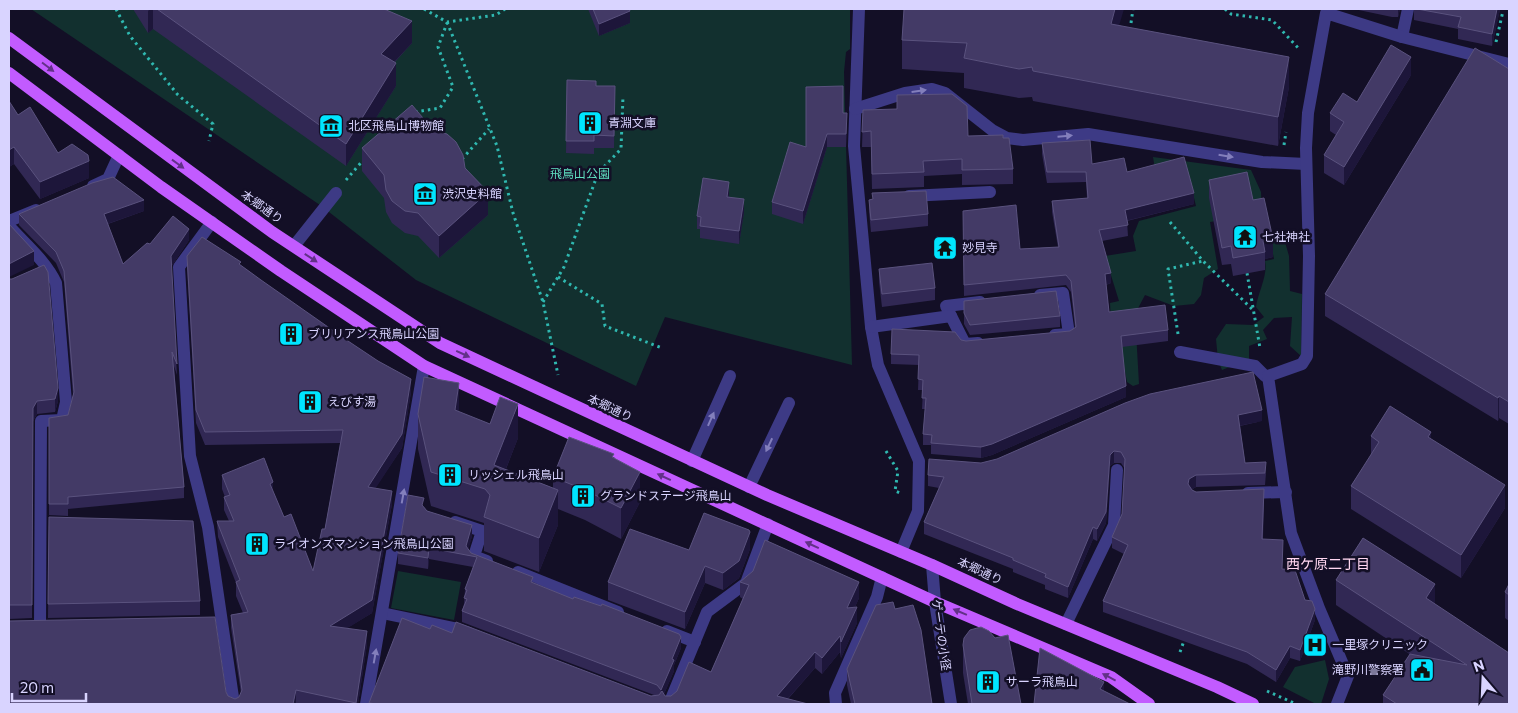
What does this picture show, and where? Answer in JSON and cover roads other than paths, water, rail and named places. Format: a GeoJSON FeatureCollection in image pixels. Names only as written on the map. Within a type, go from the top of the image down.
{"type":"FeatureCollection","features":[{"type":"Feature","properties":{"kind":"main road","name":"本郷通り"},"geometry":{"type":"LineString","coordinates":[[9,38],[152,146],[294,246],[440,342],[749,487],[1066,624],[1217,686],[1253,704]]}},
{"type":"Feature","properties":{"kind":"main road"},"geometry":{"type":"LineString","coordinates":[[9,73],[212,222],[424,366],[935,602],[1112,677],[1149,704]]}},
{"type":"Feature","properties":{"kind":"street"},"geometry":{"type":"LineString","coordinates":[[859,9],[854,146],[864,198],[871,327],[878,365],[924,461],[918,511],[901,552]]}},
{"type":"Feature","properties":{"kind":"street"},"geometry":{"type":"LineString","coordinates":[[1402,36],[1408,9]]}},
{"type":"Feature","properties":{"kind":"street"},"geometry":{"type":"LineString","coordinates":[[1248,376],[1266,376],[1302,364],[1307,356],[1309,256],[1306,164],[1308,112],[1326,13],[1402,36],[1509,64]]}},
{"type":"Feature","properties":{"kind":"street"},"geometry":{"type":"LineString","coordinates":[[855,109],[905,93],[932,89],[945,93],[992,130],[1007,138],[1023,140],[1088,134],[1262,162],[1306,164]]}},
{"type":"Feature","properties":{"kind":"street"},"geometry":{"type":"LineString","coordinates":[[82,190],[108,180],[119,155]]}},
{"type":"Feature","properties":{"kind":"street"},"geometry":{"type":"LineString","coordinates":[[896,196],[990,192]]}},
{"type":"Feature","properties":{"kind":"street"},"geometry":{"type":"LineString","coordinates":[[294,246],[336,193]]}},
{"type":"Feature","properties":{"kind":"street"},"geometry":{"type":"LineString","coordinates":[[9,221],[48,205]]}},
{"type":"Feature","properties":{"kind":"street"},"geometry":{"type":"LineString","coordinates":[[212,222],[179,267],[190,456],[234,704]]}},
{"type":"Feature","properties":{"kind":"street"},"geometry":{"type":"LineString","coordinates":[[9,226],[36,256],[49,267],[56,283],[66,402],[62,420],[42,421],[47,524],[44,626],[24,626]]}},
{"type":"Feature","properties":{"kind":"street"},"geometry":{"type":"LineString","coordinates":[[33,274],[49,267]]}},
{"type":"Feature","properties":{"kind":"street"},"geometry":{"type":"LineString","coordinates":[[1024,297],[1063,292],[1069,334],[1041,337]]}},
{"type":"Feature","properties":{"kind":"street"},"geometry":{"type":"LineString","coordinates":[[993,341],[965,344],[946,306],[995,300]]}},
{"type":"Feature","properties":{"kind":"street"},"geometry":{"type":"LineString","coordinates":[[871,327],[951,316]]}},
{"type":"Feature","properties":{"kind":"street"},"geometry":{"type":"LineString","coordinates":[[1180,352],[1255,366],[1266,376],[1292,533],[1319,608],[1348,676],[1337,704]]}},
{"type":"Feature","properties":{"kind":"street"},"geometry":{"type":"LineString","coordinates":[[366,704],[424,366]]}},
{"type":"Feature","properties":{"kind":"street"},"geometry":{"type":"LineString","coordinates":[[692,461],[730,376]]}},
{"type":"Feature","properties":{"kind":"street"},"geometry":{"type":"LineString","coordinates":[[749,487],[789,403]]}},
{"type":"Feature","properties":{"kind":"street"},"geometry":{"type":"LineString","coordinates":[[1066,624],[1114,525],[1117,470]]}},
{"type":"Feature","properties":{"kind":"street"},"geometry":{"type":"LineString","coordinates":[[1236,494],[1286,492]]}},
{"type":"Feature","properties":{"kind":"street"},"geometry":{"type":"LineString","coordinates":[[438,517],[482,530],[474,556],[630,616]]}},
{"type":"Feature","properties":{"kind":"street"},"geometry":{"type":"LineString","coordinates":[[669,704],[707,612],[746,583],[768,524]]}},
{"type":"Feature","properties":{"kind":"street","name":"ゲーテの小径"},"geometry":{"type":"LineString","coordinates":[[932,565],[935,602],[951,704]]}},
{"type":"Feature","properties":{"kind":"street"},"geometry":{"type":"LineString","coordinates":[[836,704],[835,693],[877,597],[882,577]]}},
{"type":"Feature","properties":{"kind":"street"},"geometry":{"type":"LineString","coordinates":[[382,613],[454,628],[481,638]]}},
{"type":"Feature","properties":{"kind":"street"},"geometry":{"type":"LineString","coordinates":[[658,627],[695,642]]}},
{"type":"Feature","properties":{"kind":"place","name":"青淵文庫"},"geometry":{"type":"Point","coordinates":[590,123]}},
{"type":"Feature","properties":{"kind":"place","name":"北区飛鳥山博物館"},"geometry":{"type":"Point","coordinates":[331,126]}},
{"type":"Feature","properties":{"kind":"place","name":"渋沢史料館"},"geometry":{"type":"Point","coordinates":[425,194]}},
{"type":"Feature","properties":{"kind":"place","name":"七社神社"},"geometry":{"type":"Point","coordinates":[1245,237]}},
{"type":"Feature","properties":{"kind":"place","name":"妙見寺"},"geometry":{"type":"Point","coordinates":[945,248]}},
{"type":"Feature","properties":{"kind":"place","name":"ブリリアンス飛鳥山公園"},"geometry":{"type":"Point","coordinates":[291,334]}},
{"type":"Feature","properties":{"kind":"place","name":"えびす湯"},"geometry":{"type":"Point","coordinates":[310,402]}},
{"type":"Feature","properties":{"kind":"place","name":"リッシェル飛鳥山"},"geometry":{"type":"Point","coordinates":[450,475]}},
{"type":"Feature","properties":{"kind":"place","name":"グランドステージ飛鳥山"},"geometry":{"type":"Point","coordinates":[583,496]}},
{"type":"Feature","properties":{"kind":"place","name":"ライオンズマンション飛鳥山公園"},"geometry":{"type":"Point","coordinates":[257,544]}},
{"type":"Feature","properties":{"kind":"place","name":"一里塚クリニック"},"geometry":{"type":"Point","coordinates":[1315,645]}},
{"type":"Feature","properties":{"kind":"place","name":"滝野川警察署"},"geometry":{"type":"Point","coordinates":[1422,670]}},
{"type":"Feature","properties":{"kind":"place","name":"サーラ飛鳥山"},"geometry":{"type":"Point","coordinates":[988,682]}},
{"type":"Feature","properties":{"kind":"district","name":"西ケ原二丁目"},"geometry":{"type":"Point","coordinates":[1328,564]}},
{"type":"Feature","properties":{"kind":"park label","name":"飛鳥山公園"},"geometry":{"type":"Point","coordinates":[580,174]}}]}
